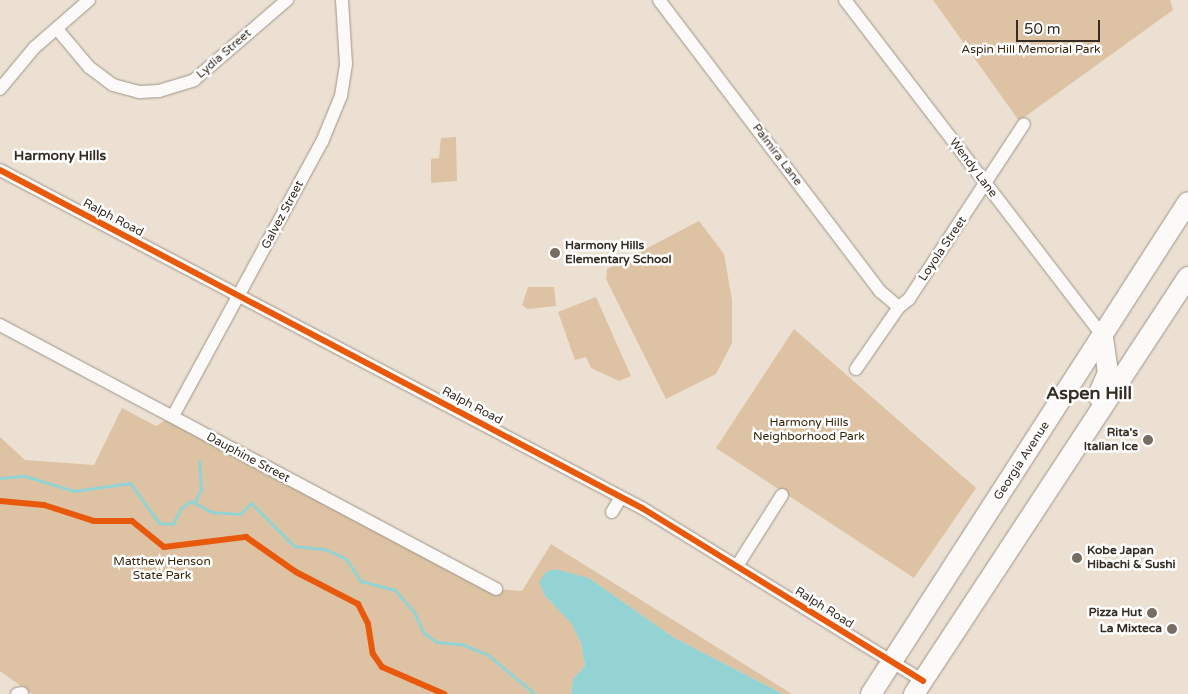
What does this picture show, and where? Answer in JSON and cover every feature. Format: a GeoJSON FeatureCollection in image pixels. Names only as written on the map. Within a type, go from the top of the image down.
{"type":"FeatureCollection","features":[{"type":"Feature","properties":{"kind":"main road","name":"Georgia Avenue"},"geometry":{"type":"LineString","coordinates":[[871,694],[1188,202]]}},
{"type":"Feature","properties":{"kind":"main road"},"geometry":{"type":"LineString","coordinates":[[1128,366],[1122,354],[1120,330],[1154,271],[1154,255]]}},
{"type":"Feature","properties":{"kind":"main road"},"geometry":{"type":"LineString","coordinates":[[918,687],[1188,277]]}},
{"type":"Feature","properties":{"kind":"main road"},"geometry":{"type":"LineString","coordinates":[[1063,468],[1062,454],[1108,373],[1103,336]]}},
{"type":"Feature","properties":{"kind":"street"},"geometry":{"type":"LineString","coordinates":[[0,89],[9,74],[89,0]]}},
{"type":"Feature","properties":{"kind":"street","name":"Lydia Street"},"geometry":{"type":"LineString","coordinates":[[57,29],[89,68],[113,85],[140,92],[158,91],[194,80],[287,0]]}},
{"type":"Feature","properties":{"kind":"street","name":"Galvez Street"},"geometry":{"type":"LineString","coordinates":[[172,416],[322,142],[340,96],[346,64],[342,0]]}},
{"type":"Feature","properties":{"kind":"street","name":"Palmira Lane"},"geometry":{"type":"LineString","coordinates":[[658,0],[881,292],[899,307]]}},
{"type":"Feature","properties":{"kind":"street","name":"Wendy Lane"},"geometry":{"type":"LineString","coordinates":[[845,0],[1103,336]]}},
{"type":"Feature","properties":{"kind":"street","name":"Loyola Street"},"geometry":{"type":"LineString","coordinates":[[856,370],[899,307],[909,299],[986,185],[1024,124]]}},
{"type":"Feature","properties":{"kind":"street","name":"Ralph Road"},"geometry":{"type":"LineString","coordinates":[[0,170],[621,497],[737,566],[891,663],[918,687]]}},
{"type":"Feature","properties":{"kind":"street","name":"Dauphine Street"},"geometry":{"type":"LineString","coordinates":[[0,325],[496,589]]}},
{"type":"Feature","properties":{"kind":"street"},"geometry":{"type":"LineString","coordinates":[[737,566],[782,495]]}},
{"type":"Feature","properties":{"kind":"street"},"geometry":{"type":"LineString","coordinates":[[612,512],[621,497]]}},
{"type":"Feature","properties":{"kind":"green space","name":"Aspin Hill Memorial Park"},"geometry":{"type":"Polygon","coordinates":[[[933,0],[1170,0],[1173,10],[1019,121],[933,0]]]}},
{"type":"Feature","properties":{"kind":"green space"},"geometry":{"type":"Polygon","coordinates":[[[456,137],[457,181],[431,183],[431,159],[439,158],[441,138],[456,137]]]}},
{"type":"Feature","properties":{"kind":"green space"},"geometry":{"type":"Polygon","coordinates":[[[699,221],[724,254],[732,300],[732,343],[716,374],[666,399],[606,279],[607,269],[699,221]]]}},
{"type":"Feature","properties":{"kind":"green space"},"geometry":{"type":"Polygon","coordinates":[[[528,287],[554,287],[556,306],[527,309],[522,305],[528,287]]]}},
{"type":"Feature","properties":{"kind":"green space"},"geometry":{"type":"Polygon","coordinates":[[[596,297],[631,376],[619,381],[591,368],[586,357],[575,360],[558,312],[596,297]]]}},
{"type":"Feature","properties":{"kind":"green space","name":"Harmony Hills Neighborhood Park"},"geometry":{"type":"Polygon","coordinates":[[[794,329],[976,488],[914,578],[716,448],[794,329]]]}},
{"type":"Feature","properties":{"kind":"green space","name":"Matthew Henson State Park"},"geometry":{"type":"Polygon","coordinates":[[[122,408],[156,426],[173,416],[496,589],[522,591],[551,544],[792,694],[783,694],[673,637],[589,578],[545,596],[571,623],[581,643],[585,666],[573,679],[571,694],[32,694],[0,671],[0,437],[25,460],[94,465],[122,408]]]}},
{"type":"Feature","properties":{"kind":"water"},"geometry":{"type":"Polygon","coordinates":[[[555,569],[589,578],[673,637],[783,694],[571,694],[573,679],[585,666],[581,643],[571,623],[545,596],[539,582],[546,572],[555,569]]]}},
{"type":"Feature","properties":{"kind":"waterway"},"geometry":{"type":"LineString","coordinates":[[194,503],[201,490],[199,461]]}},
{"type":"Feature","properties":{"kind":"waterway"},"geometry":{"type":"LineString","coordinates":[[0,478],[25,476],[74,491],[130,483],[159,523],[173,524],[181,508],[191,501],[212,512],[240,514],[251,503],[294,546],[325,549],[346,559],[361,581],[395,590],[414,612],[424,633],[437,642],[462,644],[488,655],[535,694]]}},
{"type":"Feature","properties":{"kind":"cycle path"},"geometry":{"type":"LineString","coordinates":[[0,170],[642,508],[923,681]]}},
{"type":"Feature","properties":{"kind":"cycle path"},"geometry":{"type":"LineString","coordinates":[[0,501],[44,505],[94,521],[132,521],[164,547],[246,537],[296,572],[358,604],[368,624],[373,654],[382,667],[444,694]]}},
{"type":"Feature","properties":{"kind":"place","name":"Harmony Hills Elementary School"},"geometry":{"type":"Point","coordinates":[555,253]}},
{"type":"Feature","properties":{"kind":"place","name":"Rita's Italian Ice"},"geometry":{"type":"Point","coordinates":[1148,440]}},
{"type":"Feature","properties":{"kind":"place","name":"Kobe Japan Hibachi & Sushi"},"geometry":{"type":"Point","coordinates":[1077,558]}},
{"type":"Feature","properties":{"kind":"place","name":"Pizza Hut"},"geometry":{"type":"Point","coordinates":[1152,613]}},
{"type":"Feature","properties":{"kind":"place","name":"La Mixteca"},"geometry":{"type":"Point","coordinates":[1172,629]}},
{"type":"Feature","properties":{"kind":"district","name":"Harmony Hills"},"geometry":{"type":"Point","coordinates":[60,156]}},
{"type":"Feature","properties":{"kind":"district","name":"Aspen Hill"},"geometry":{"type":"Point","coordinates":[1089,393]}}]}
